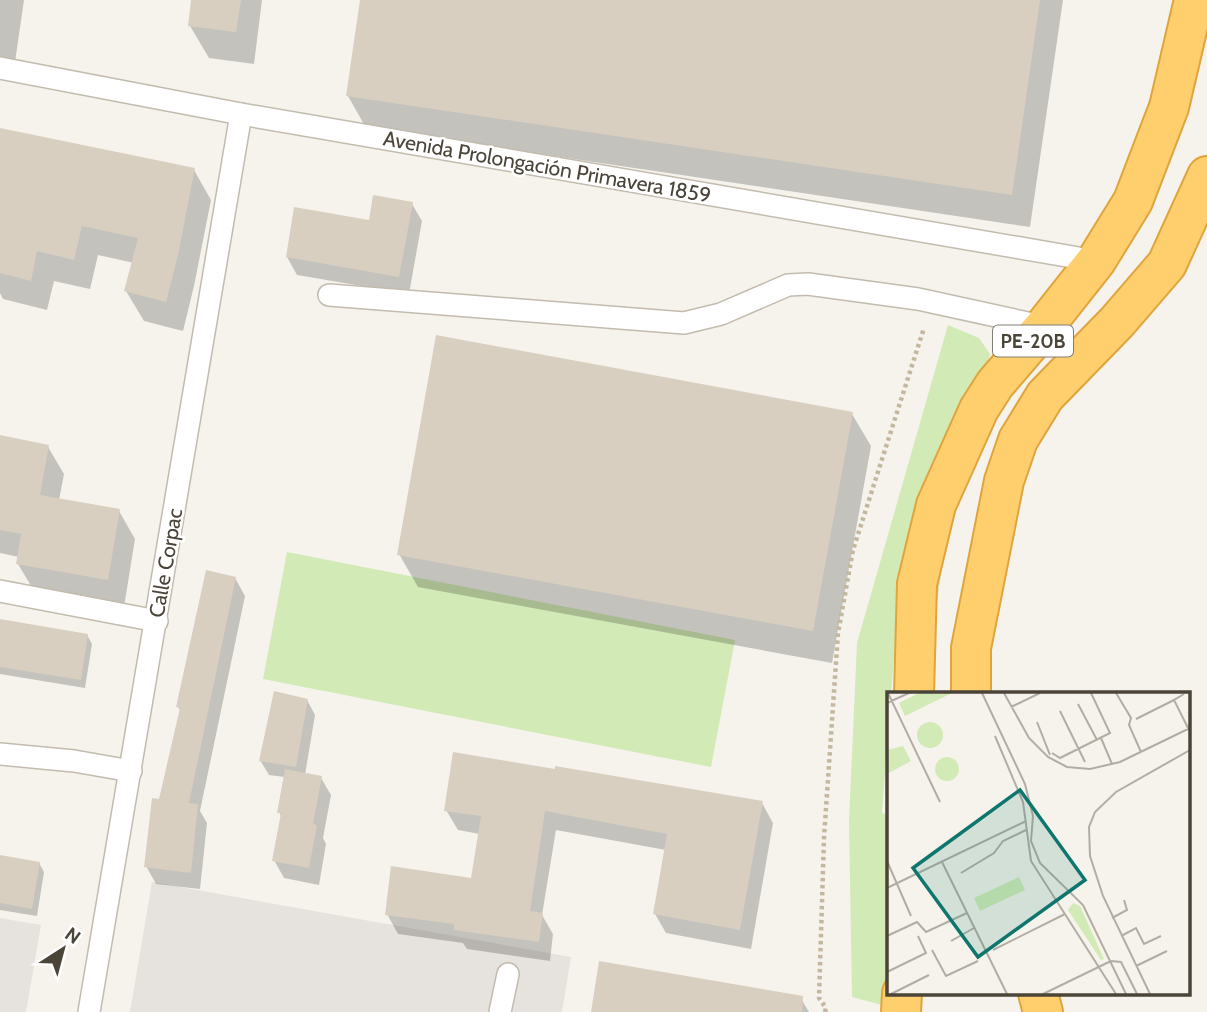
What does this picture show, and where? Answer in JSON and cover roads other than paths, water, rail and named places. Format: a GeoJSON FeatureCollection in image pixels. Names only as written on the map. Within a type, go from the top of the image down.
{"type":"FeatureCollection","features":[{"type":"Feature","properties":{"kind":"highway","name":"PE-20B"},"geometry":{"type":"LineString","coordinates":[[914,692],[917,583],[936,505],[979,409],[995,384],[1096,261],[1133,201],[1169,107],[1194,0]]}},
{"type":"Feature","properties":{"kind":"highway","name":"PE-20B"},"geometry":{"type":"LineString","coordinates":[[971,692],[971,648],[1004,481],[1018,440],[1045,396],[1117,322],[1167,264],[1207,176]]}},
{"type":"Feature","properties":{"kind":"highway"},"geometry":{"type":"LineString","coordinates":[[1039,995],[1043,1012]]}},
{"type":"Feature","properties":{"kind":"lane","name":"Avenida Prolongación Primavera 1859"},"geometry":{"type":"LineString","coordinates":[[0,68],[241,114],[1096,261]]}},
{"type":"Feature","properties":{"kind":"lane","name":"Calle Corpac"},"geometry":{"type":"LineString","coordinates":[[89,1012],[241,114]]}},
{"type":"Feature","properties":{"kind":"lane"},"geometry":{"type":"LineString","coordinates":[[328,295],[684,323],[721,314],[788,285],[832,286],[933,302],[1043,328]]}},
{"type":"Feature","properties":{"kind":"lane"},"geometry":{"type":"LineString","coordinates":[[0,591],[157,621]]}},
{"type":"Feature","properties":{"kind":"lane"},"geometry":{"type":"LineString","coordinates":[[0,754],[74,761],[131,771]]}},
{"type":"Feature","properties":{"kind":"lane"},"geometry":{"type":"LineString","coordinates":[[500,1012],[508,974]]}}]}
